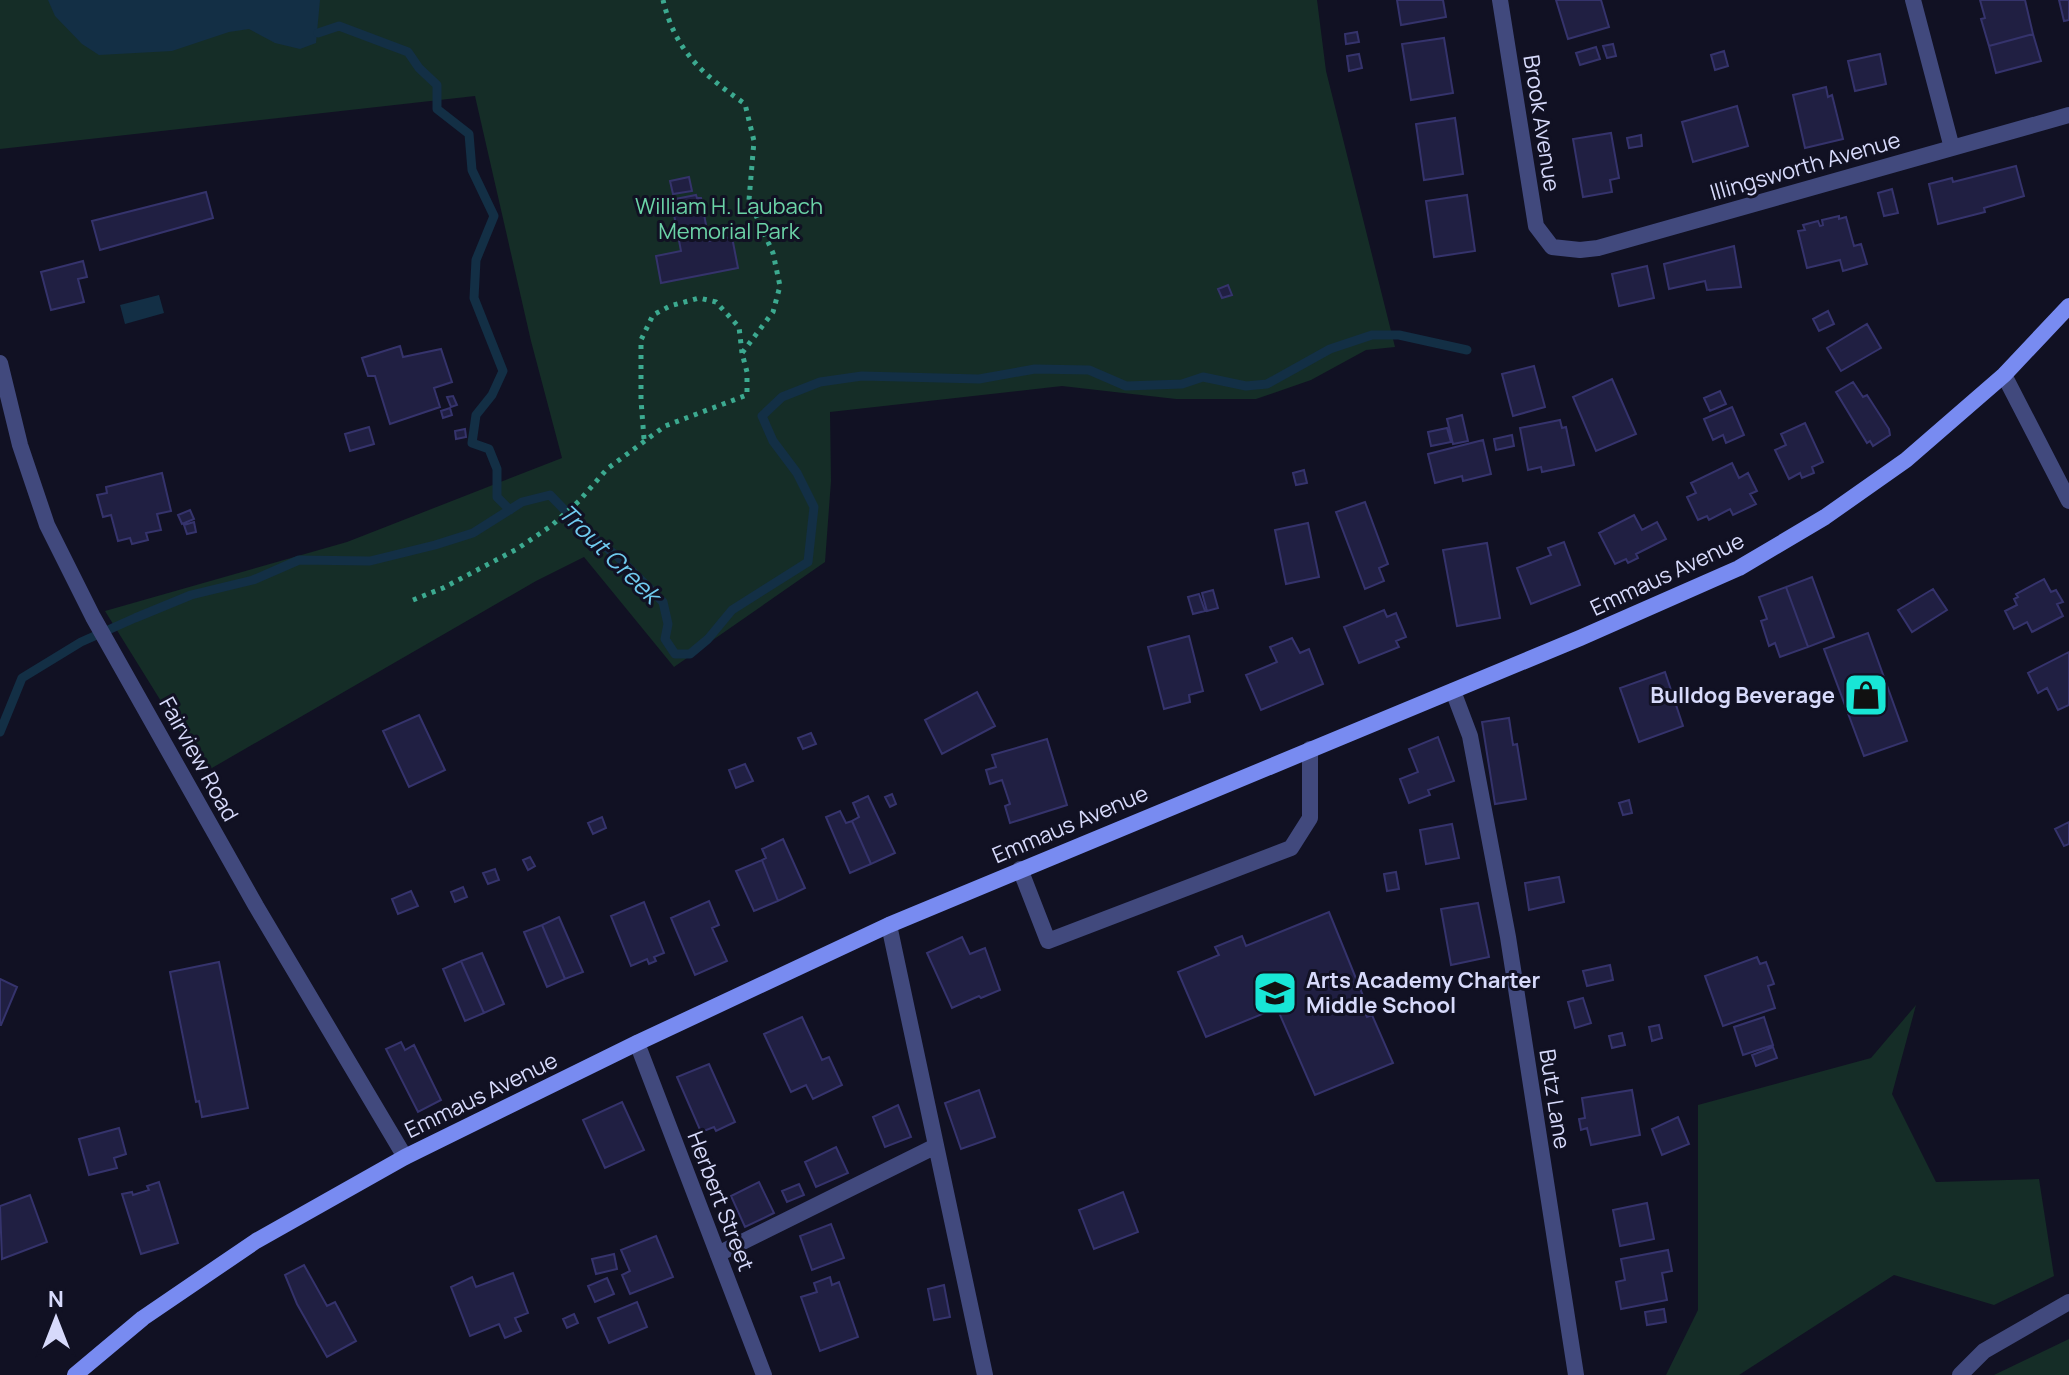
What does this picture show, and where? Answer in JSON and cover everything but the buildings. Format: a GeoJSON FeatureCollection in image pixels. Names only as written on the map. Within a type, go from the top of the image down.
{"type":"FeatureCollection","features":[{"type":"Feature","properties":{"kind":"main road","name":"Emmaus Avenue"},"geometry":{"type":"LineString","coordinates":[[75,1375],[143,1318],[217,1265],[405,1157],[637,1043],[889,925],[1453,691],[1739,568],[1825,517],[1906,460],[2004,375],[2069,306]]}},
{"type":"Feature","properties":{"kind":"street","name":"Brook Avenue"},"geometry":{"type":"LineString","coordinates":[[1500,0],[1536,226],[1552,247]]}},
{"type":"Feature","properties":{"kind":"street"},"geometry":{"type":"LineString","coordinates":[[1913,0],[1952,148]]}},
{"type":"Feature","properties":{"kind":"street","name":"Illingsworth Avenue"},"geometry":{"type":"LineString","coordinates":[[1552,247],[1598,248],[2069,115]]}},
{"type":"Feature","properties":{"kind":"street","name":"Fairview Road"},"geometry":{"type":"LineString","coordinates":[[0,363],[6,417],[20,445],[47,525],[93,617],[256,906],[405,1157]]}},
{"type":"Feature","properties":{"kind":"street"},"geometry":{"type":"LineString","coordinates":[[2004,375],[2069,501]]}},
{"type":"Feature","properties":{"kind":"street","name":"Butz Lane"},"geometry":{"type":"LineString","coordinates":[[1453,691],[1470,736],[1508,937],[1576,1375]]}},
{"type":"Feature","properties":{"kind":"street"},"geometry":{"type":"LineString","coordinates":[[1020,869],[1048,941],[1291,848],[1310,818],[1310,749]]}},
{"type":"Feature","properties":{"kind":"street"},"geometry":{"type":"LineString","coordinates":[[889,925],[985,1375]]}},
{"type":"Feature","properties":{"kind":"street","name":"Herbert Street"},"geometry":{"type":"LineString","coordinates":[[637,1043],[764,1375]]}},
{"type":"Feature","properties":{"kind":"street"},"geometry":{"type":"LineString","coordinates":[[718,1254],[936,1146]]}},
{"type":"Feature","properties":{"kind":"street"},"geometry":{"type":"LineString","coordinates":[[1960,1375],[1984,1351],[2069,1302]]}},
{"type":"Feature","properties":{"kind":"path"},"geometry":{"type":"LineString","coordinates":[[663,0],[674,33],[705,76],[745,104],[754,141],[749,200],[773,253],[780,286],[773,312],[742,353]]}},
{"type":"Feature","properties":{"kind":"path"},"geometry":{"type":"LineString","coordinates":[[413,600],[443,588],[517,549],[551,526],[579,501],[607,469],[665,426],[747,395],[747,372],[739,327],[716,302],[699,298],[670,306],[653,315],[641,340],[644,439]]}},
{"type":"Feature","properties":{"kind":"green space","name":"William H. Laubach Memorial Park"},"geometry":{"type":"Polygon","coordinates":[[[0,0],[1317,0],[1326,71],[1395,347],[1366,350],[1311,380],[1256,399],[1176,399],[1062,386],[830,412],[831,481],[825,562],[674,667],[584,557],[536,581],[205,772],[105,611],[347,542],[562,458],[531,341],[475,96],[0,149],[0,0]]]}},
{"type":"Feature","properties":{"kind":"green space"},"geometry":{"type":"Polygon","coordinates":[[[1916,1005],[1892,1094],[1936,1182],[2039,1179],[2054,1276],[1994,1305],[1894,1275],[1739,1375],[1666,1375],[1698,1310],[1698,1105],[1871,1058],[1916,1005]]]}},
{"type":"Feature","properties":{"kind":"green space"},"geometry":{"type":"Polygon","coordinates":[[[2069,1339],[2069,1375],[1994,1375],[2069,1339]]]}},
{"type":"Feature","properties":{"kind":"water"},"geometry":{"type":"Polygon","coordinates":[[[48,0],[320,0],[316,43],[300,49],[275,43],[249,29],[229,32],[172,51],[99,55],[82,44],[55,16],[48,0]]]}},
{"type":"Feature","properties":{"kind":"water"},"geometry":{"type":"Polygon","coordinates":[[[159,295],[164,313],[125,324],[120,305],[159,295]]]}},
{"type":"Feature","properties":{"kind":"waterway"},"geometry":{"type":"LineString","coordinates":[[318,33],[339,26],[408,52],[437,85],[437,109],[469,134],[472,170],[494,216],[476,260],[474,298],[503,371],[492,395],[476,415],[472,443],[489,449],[497,469],[497,497],[510,510]]}},
{"type":"Feature","properties":{"kind":"waterway","name":"Trout Creek"},"geometry":{"type":"LineString","coordinates":[[0,732],[22,678],[81,642],[135,618],[191,595],[253,580],[299,560],[370,561],[435,545],[473,533],[522,502],[550,495],[663,602],[668,624],[665,639],[675,654],[690,654],[708,639],[732,610],[808,562],[814,507],[797,473],[773,441],[762,416],[782,397],[820,382],[862,376],[979,379],[1035,369],[1089,370],[1126,386],[1182,384],[1203,377],[1246,386],[1267,384],[1330,349],[1372,335],[1399,335],[1467,350]]}},
{"type":"Feature","properties":{"kind":"place","name":"Bulldog Beverage"},"geometry":{"type":"Point","coordinates":[1866,695]}},
{"type":"Feature","properties":{"kind":"place","name":"Arts Academy Charter Middle School"},"geometry":{"type":"Point","coordinates":[1275,993]}}]}
